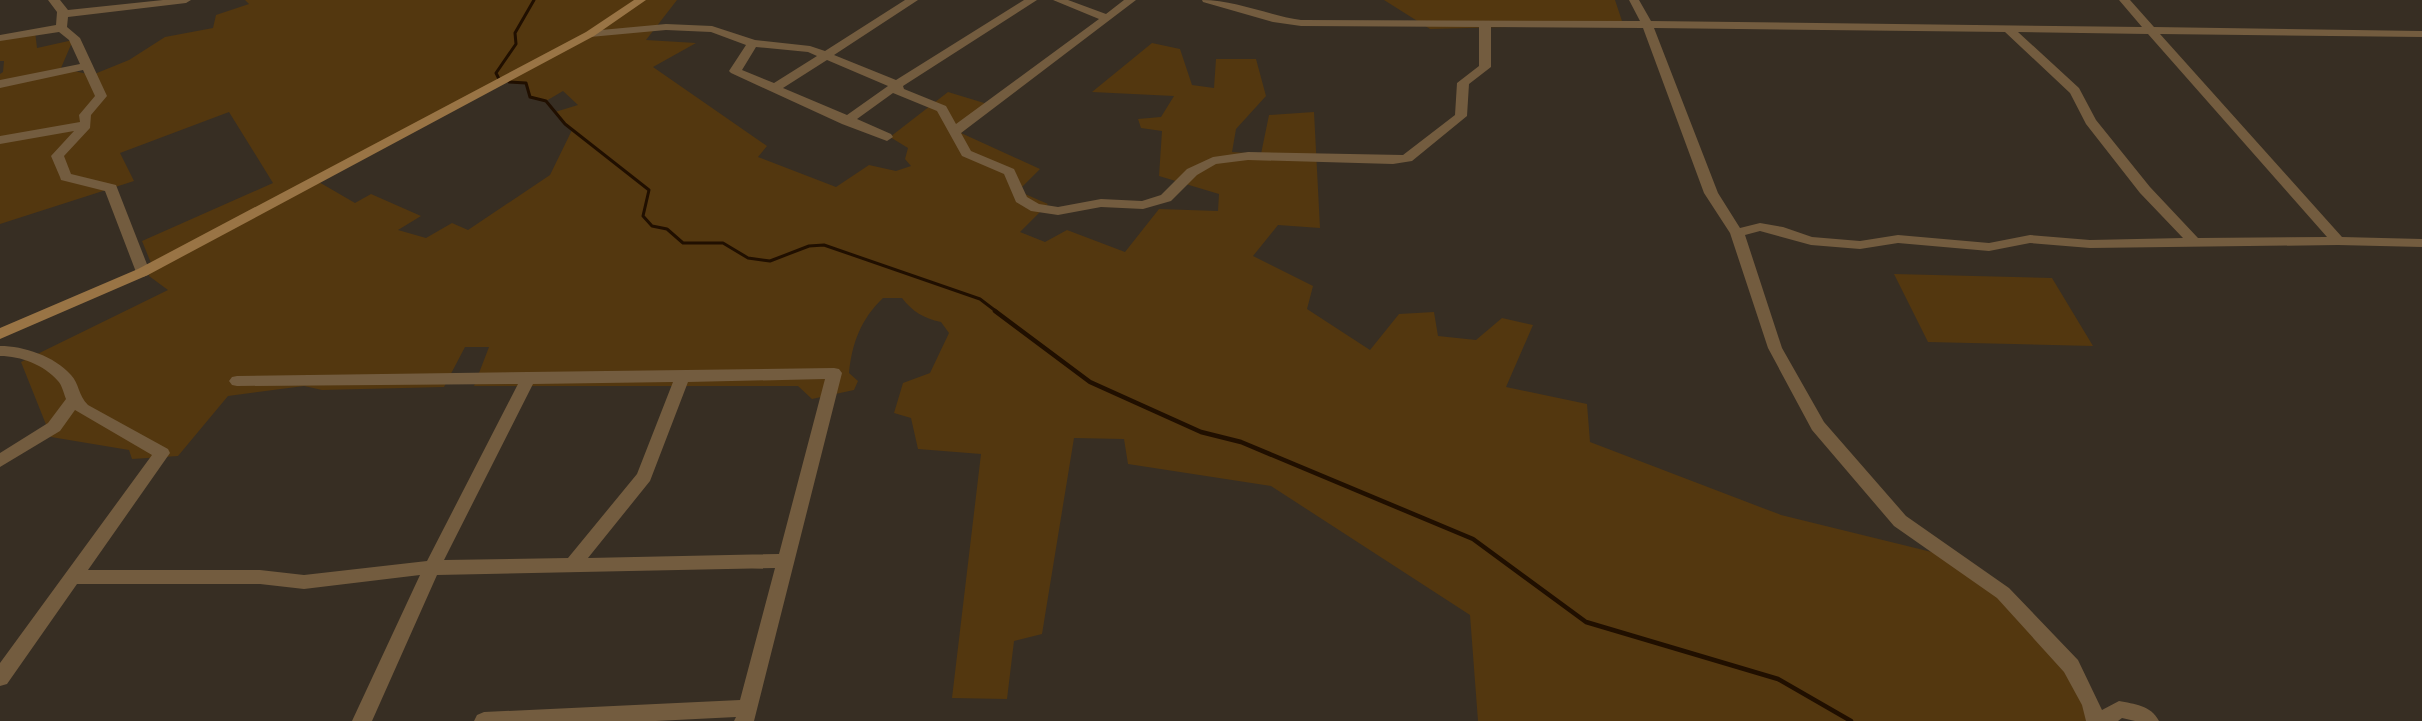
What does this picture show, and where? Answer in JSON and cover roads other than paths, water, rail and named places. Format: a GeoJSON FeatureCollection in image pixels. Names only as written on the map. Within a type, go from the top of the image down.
{"type":"FeatureCollection","features":[{"type":"Feature","properties":{"kind":"main road"},"geometry":{"type":"LineString","coordinates":[[0,334],[143,272],[590,34],[641,0]]}},
{"type":"Feature","properties":{"kind":"street"},"geometry":{"type":"LineString","coordinates":[[53,0],[61,5],[64,14],[61,28]]}},
{"type":"Feature","properties":{"kind":"street"},"geometry":{"type":"LineString","coordinates":[[64,14],[186,0]]}},
{"type":"Feature","properties":{"kind":"street"},"geometry":{"type":"LineString","coordinates":[[774,89],[829,56],[913,0]]}},
{"type":"Feature","properties":{"kind":"street"},"geometry":{"type":"LineString","coordinates":[[846,121],[897,85],[1032,0]]}},
{"type":"Feature","properties":{"kind":"street"},"geometry":{"type":"LineString","coordinates":[[1058,0],[1107,18]]}},
{"type":"Feature","properties":{"kind":"street"},"geometry":{"type":"LineString","coordinates":[[954,132],[1131,0]]}},
{"type":"Feature","properties":{"kind":"street"},"geometry":{"type":"LineString","coordinates":[[1207,0],[1273,19],[1301,23],[2422,34]]}},
{"type":"Feature","properties":{"kind":"street"},"geometry":{"type":"LineString","coordinates":[[1634,0],[1648,26],[1710,193],[1737,233],[1774,348],[1818,426],[1900,521],[2003,593],[2071,666],[2091,704],[2096,721]]}},
{"type":"Feature","properties":{"kind":"street"},"geometry":{"type":"LineString","coordinates":[[2124,0],[2338,241]]}},
{"type":"Feature","properties":{"kind":"street"},"geometry":{"type":"LineString","coordinates":[[897,85],[898,91],[942,109],[966,153],[1009,172],[1021,199],[1036,208],[1058,211],[1101,203],[1144,205],[1166,198],[1192,172],[1213,161],[1248,156],[1393,160],[1407,158],[1461,116],[1463,83],[1485,67],[1486,24]]}},
{"type":"Feature","properties":{"kind":"street"},"geometry":{"type":"LineString","coordinates":[[590,34],[666,27],[712,29],[752,43],[810,49],[897,85]]}},
{"type":"Feature","properties":{"kind":"street"},"geometry":{"type":"LineString","coordinates":[[0,38],[61,28],[74,38],[100,96],[85,115],[86,125],[58,156],[66,177],[111,188],[143,272]]}},
{"type":"Feature","properties":{"kind":"street"},"geometry":{"type":"LineString","coordinates":[[2008,29],[2075,91],[2090,122],[2145,190],[2194,242]]}},
{"type":"Feature","properties":{"kind":"street"},"geometry":{"type":"LineString","coordinates":[[752,43],[735,72],[887,137]]}},
{"type":"Feature","properties":{"kind":"street"},"geometry":{"type":"LineString","coordinates":[[0,84],[86,66]]}},
{"type":"Feature","properties":{"kind":"street"},"geometry":{"type":"LineString","coordinates":[[0,140],[86,125]]}},
{"type":"Feature","properties":{"kind":"street"},"geometry":{"type":"LineString","coordinates":[[1737,233],[1760,227],[1778,230],[1811,241],[1860,244],[1898,239],[1989,247],[2030,239],[2090,244],[2338,241],[2422,243]]}},
{"type":"Feature","properties":{"kind":"street"},"geometry":{"type":"LineString","coordinates":[[0,351],[15,351],[37,359],[52,368],[66,379],[74,400],[83,409],[162,453],[0,678]]}},
{"type":"Feature","properties":{"kind":"street"},"geometry":{"type":"LineString","coordinates":[[237,381],[529,377],[682,378],[834,373],[746,715],[484,721]]}},
{"type":"Feature","properties":{"kind":"street"},"geometry":{"type":"LineString","coordinates":[[362,721],[431,569],[529,377]]}},
{"type":"Feature","properties":{"kind":"street"},"geometry":{"type":"LineString","coordinates":[[573,564],[644,477],[682,378]]}},
{"type":"Feature","properties":{"kind":"street"},"geometry":{"type":"LineString","coordinates":[[0,462],[54,427],[74,400]]}},
{"type":"Feature","properties":{"kind":"street"},"geometry":{"type":"LineString","coordinates":[[72,577],[260,577],[304,582],[417,568],[786,561]]}},
{"type":"Feature","properties":{"kind":"street"},"geometry":{"type":"LineString","coordinates":[[2103,721],[2119,709],[2139,713],[2149,721]]}},
{"type":"Feature","properties":{"kind":"waterway"},"geometry":{"type":"LineString","coordinates":[[499,79],[496,73],[516,44],[515,33],[534,0]]}},
{"type":"Feature","properties":{"kind":"waterway"},"geometry":{"type":"LineString","coordinates":[[509,82],[526,83],[530,97],[546,101],[565,124],[649,190],[643,216],[652,226],[667,229],[683,243],[723,243],[748,258],[770,261],[809,246],[824,245],[980,299],[997,312]]}},
{"type":"Feature","properties":{"kind":"waterway"},"geometry":{"type":"LineString","coordinates":[[995,311],[1090,382],[1201,432],[1241,442],[1473,539],[1586,622],[1778,679],[1851,721]]}}]}
